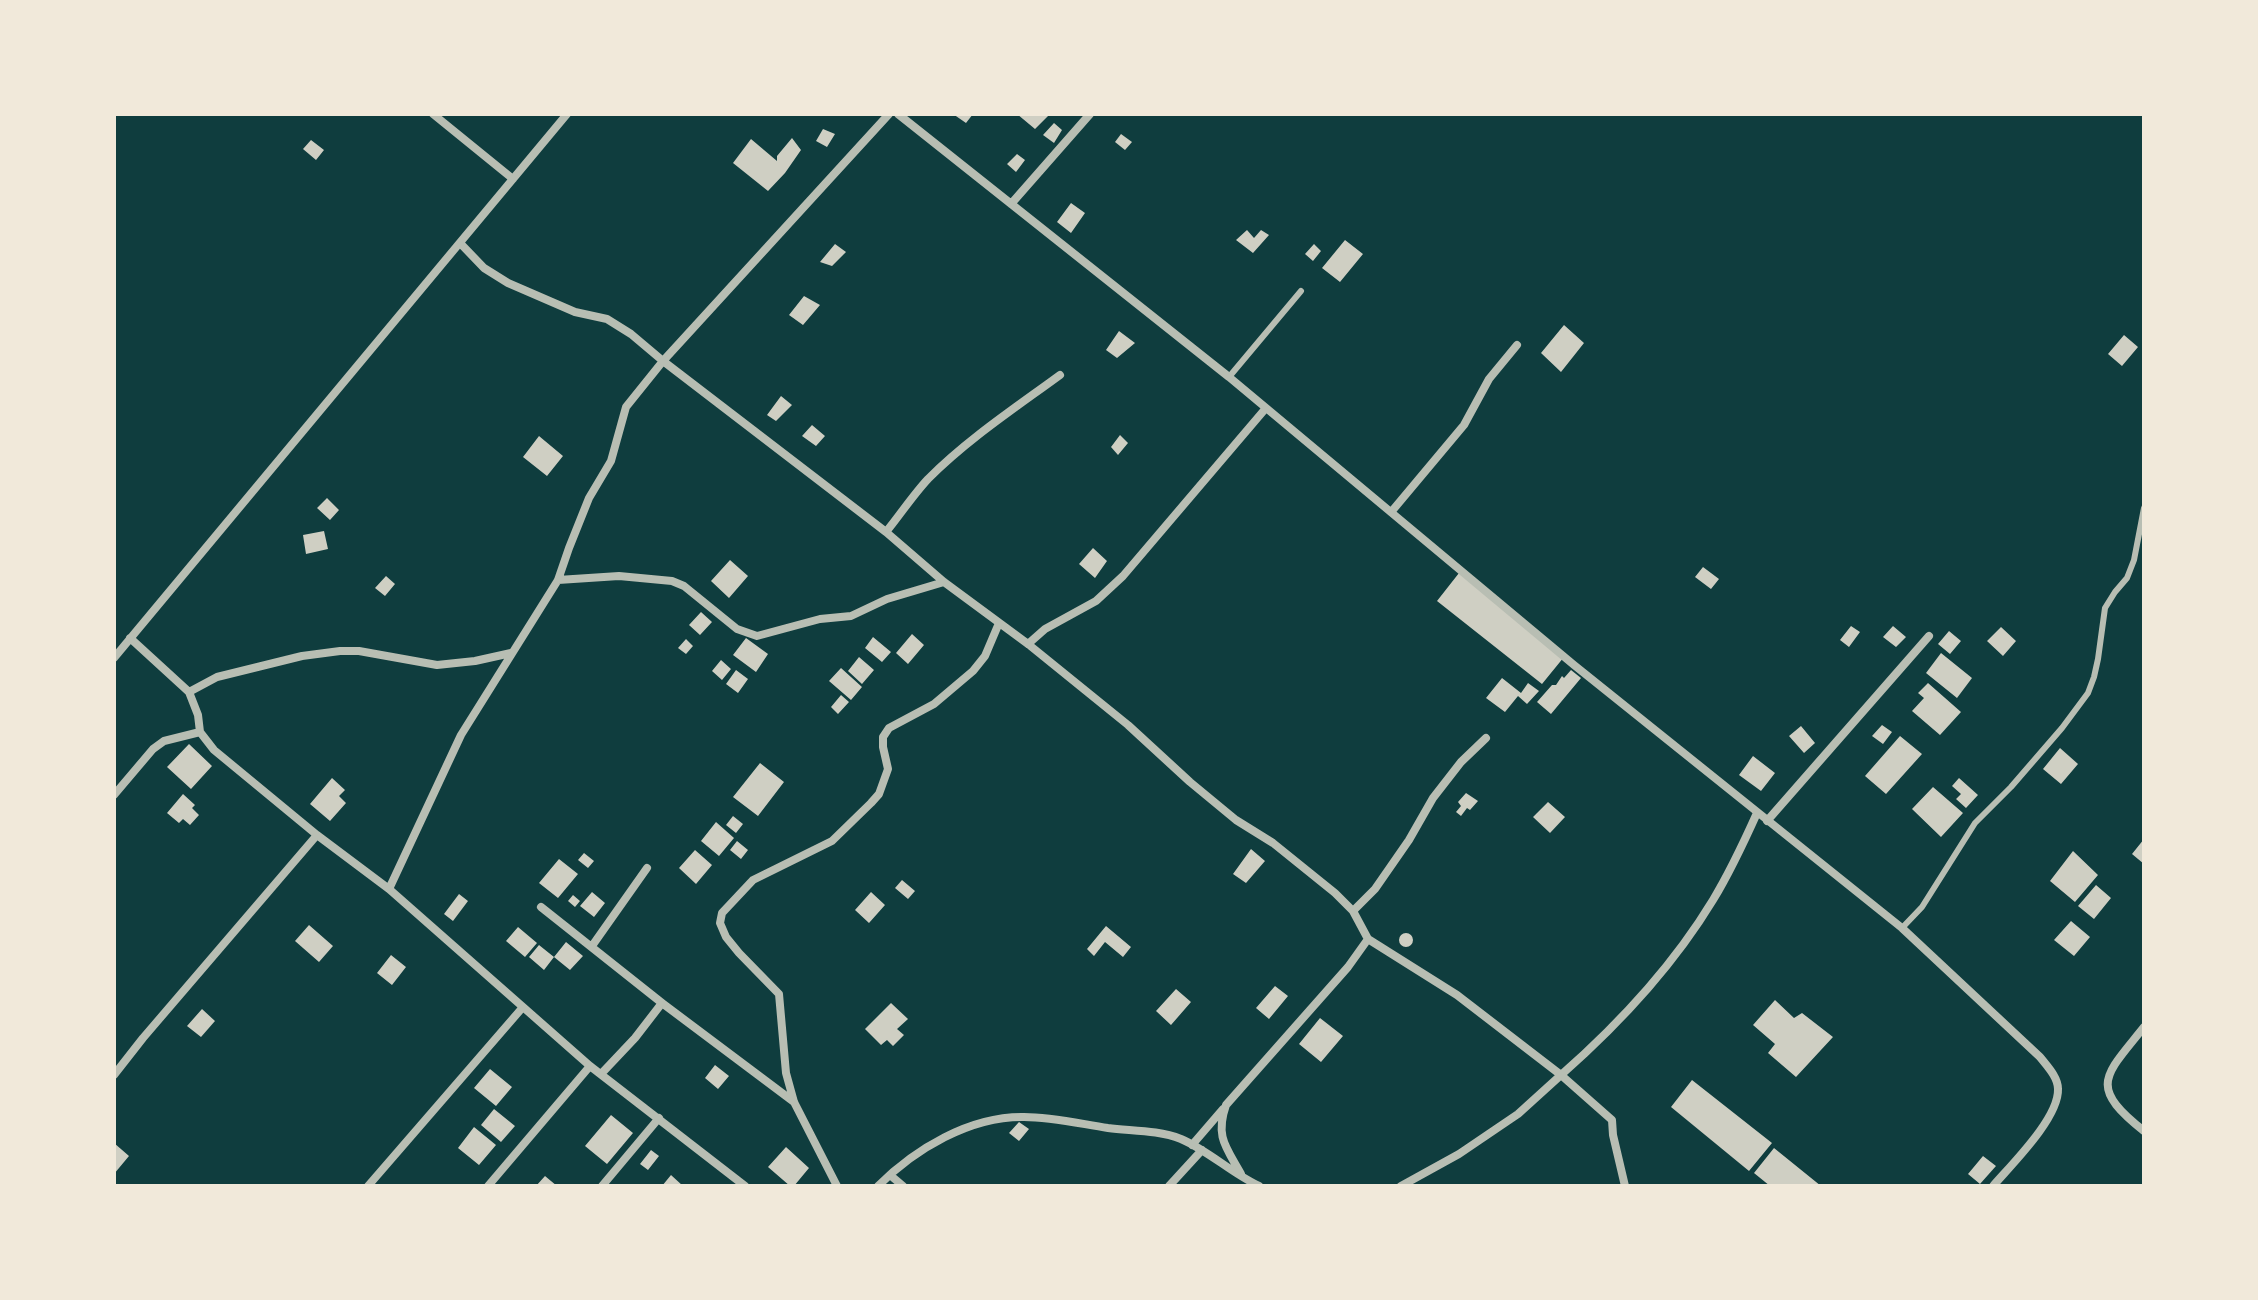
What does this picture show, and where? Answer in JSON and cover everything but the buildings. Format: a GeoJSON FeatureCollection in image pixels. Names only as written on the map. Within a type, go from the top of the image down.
{"type":"FeatureCollection","features":[{"type":"Feature","properties":{"kind":"street"},"geometry":{"type":"LineString","coordinates":[[433,114],[513,179]]}},
{"type":"Feature","properties":{"kind":"street"},"geometry":{"type":"LineString","coordinates":[[114,658],[567,114]]}},
{"type":"Feature","properties":{"kind":"street"},"geometry":{"type":"LineString","coordinates":[[389,889],[461,735],[558,580],[589,498],[611,461],[626,407],[663,361],[889,114]]}},
{"type":"Feature","properties":{"kind":"street"},"geometry":{"type":"LineString","coordinates":[[898,114],[1229,377],[1574,665],[1902,928],[2040,1057],[2054,1075],[2058,1088],[2054,1107],[2046,1123],[1993,1186]]}},
{"type":"Feature","properties":{"kind":"street"},"geometry":{"type":"LineString","coordinates":[[1011,204],[1090,114]]}},
{"type":"Feature","properties":{"kind":"street"},"geometry":{"type":"LineString","coordinates":[[460,243],[484,268],[508,283],[575,312],[607,319],[631,334],[886,532],[944,582],[1028,644],[1128,725],[1236,820],[1273,843],[1335,893],[1353,911],[1368,939],[1457,995],[1561,1075],[1612,1120],[1625,1186]]}},
{"type":"Feature","properties":{"kind":"street"},"geometry":{"type":"LineString","coordinates":[[1392,511],[1464,425],[1489,379],[1517,345]]}},
{"type":"Feature","properties":{"kind":"street"},"geometry":{"type":"LineString","coordinates":[[886,532],[926,481],[951,457],[1060,375]]}},
{"type":"Feature","properties":{"kind":"street"},"geometry":{"type":"LineString","coordinates":[[1028,644],[1045,629],[1096,601],[1123,576],[1266,408]]}},
{"type":"Feature","properties":{"kind":"street"},"geometry":{"type":"LineString","coordinates":[[558,580],[619,576],[672,581],[684,586],[737,629],[757,636],[820,619],[851,616],[887,599],[944,582]]}},
{"type":"Feature","properties":{"kind":"street"},"geometry":{"type":"LineString","coordinates":[[837,1186],[794,1102],[786,1073],[779,994],[726,937],[720,923],[722,913],[753,880],[832,841],[871,803],[879,794],[888,769],[883,737],[889,728],[934,704],[973,671],[985,656],[999,623]]}},
{"type":"Feature","properties":{"kind":"street"},"geometry":{"type":"LineString","coordinates":[[1767,821],[1929,636]]}},
{"type":"Feature","properties":{"kind":"street"},"geometry":{"type":"LineString","coordinates":[[130,638],[189,692],[198,715],[200,732],[214,750],[317,835],[389,889],[590,1066],[745,1186]]}},
{"type":"Feature","properties":{"kind":"street"},"geometry":{"type":"LineString","coordinates":[[189,692],[217,677],[302,656],[340,651],[359,651],[437,665],[511,653]]}},
{"type":"Feature","properties":{"kind":"street"},"geometry":{"type":"LineString","coordinates":[[114,795],[153,749],[164,741],[200,732]]}},
{"type":"Feature","properties":{"kind":"street"},"geometry":{"type":"LineString","coordinates":[[1353,911],[1375,889],[1433,798],[1461,762],[1486,738]]}},
{"type":"Feature","properties":{"kind":"street"},"geometry":{"type":"LineString","coordinates":[[1401,1186],[1459,1154],[1518,1114],[1622,1019],[1673,957],[1713,900],[1757,813]]}},
{"type":"Feature","properties":{"kind":"street"},"geometry":{"type":"LineString","coordinates":[[114,1075],[317,835]]}},
{"type":"Feature","properties":{"kind":"street"},"geometry":{"type":"LineString","coordinates":[[592,946],[647,868]]}},
{"type":"Feature","properties":{"kind":"street"},"geometry":{"type":"LineString","coordinates":[[541,907],[794,1102]]}},
{"type":"Feature","properties":{"kind":"street"},"geometry":{"type":"LineString","coordinates":[[1192,1145],[1348,967],[1368,939]]}},
{"type":"Feature","properties":{"kind":"street"},"geometry":{"type":"LineString","coordinates":[[601,1074],[662,1003]]}},
{"type":"Feature","properties":{"kind":"street"},"geometry":{"type":"LineString","coordinates":[[368,1186],[523,1007]]}},
{"type":"Feature","properties":{"kind":"street"},"geometry":{"type":"LineString","coordinates":[[2144,1027],[2113,1066],[2108,1080],[2108,1093],[2113,1103],[2144,1131]]}},
{"type":"Feature","properties":{"kind":"street"},"geometry":{"type":"LineString","coordinates":[[488,1186],[590,1066]]}},
{"type":"Feature","properties":{"kind":"street"},"geometry":{"type":"LineString","coordinates":[[1226,1105],[1220,1123],[1222,1140],[1245,1182]]}},
{"type":"Feature","properties":{"kind":"street"},"geometry":{"type":"LineString","coordinates":[[878,1186],[912,1157],[943,1139],[1000,1118],[1025,1117],[1179,1138],[1202,1150],[1245,1182],[1259,1186]]}},
{"type":"Feature","properties":{"kind":"street"},"geometry":{"type":"LineString","coordinates":[[602,1186],[659,1118]]}},
{"type":"Feature","properties":{"kind":"street"},"geometry":{"type":"LineString","coordinates":[[1169,1186],[1202,1150]]}},
{"type":"Feature","properties":{"kind":"street"},"geometry":{"type":"LineString","coordinates":[[890,1175],[903,1186]]}},
{"type":"Feature","properties":{"kind":"lane"},"geometry":{"type":"LineString","coordinates":[[1229,377],[1301,291]]}},
{"type":"Feature","properties":{"kind":"lane"},"geometry":{"type":"LineString","coordinates":[[1902,928],[1922,907],[1975,823],[2011,787],[2088,693],[2094,677],[2105,608],[2127,578],[2134,560],[2144,508]]}}]}
